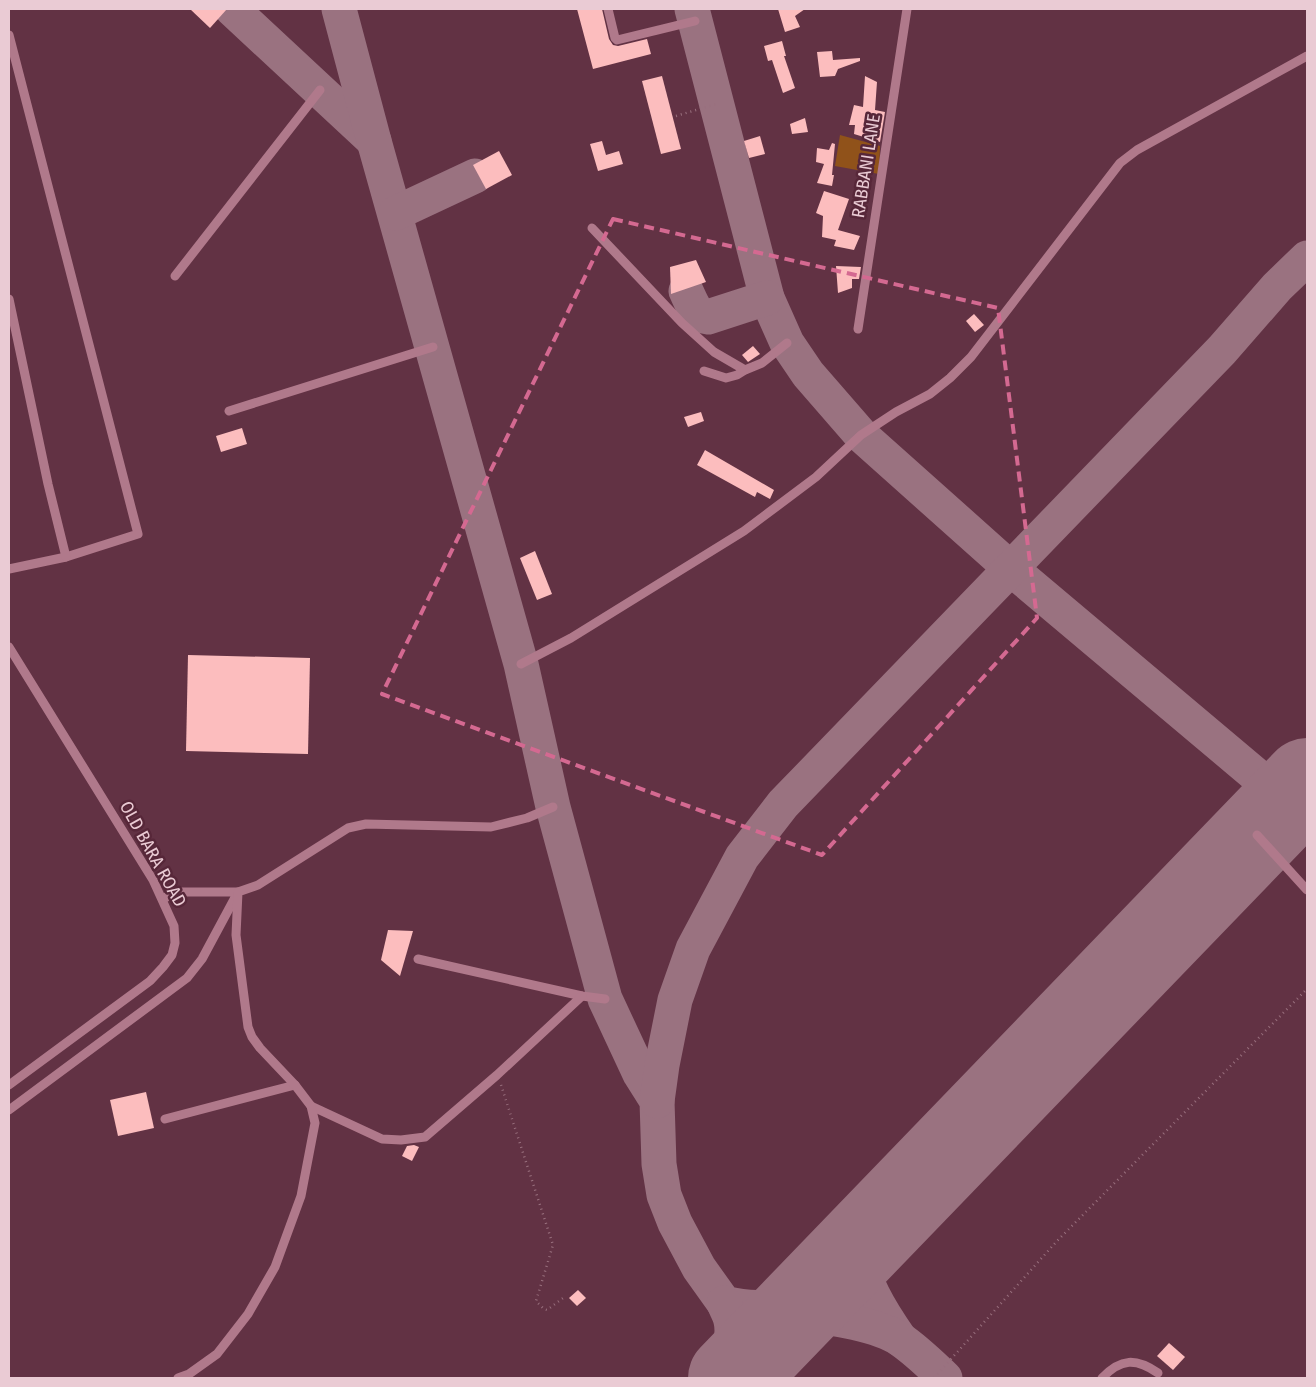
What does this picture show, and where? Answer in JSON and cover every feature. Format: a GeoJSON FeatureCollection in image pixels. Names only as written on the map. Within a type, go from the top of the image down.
{"type":"FeatureCollection","features":[{"type":"Feature","properties":{"kind":"street"},"geometry":{"type":"LineString","coordinates":[[608,9],[617,40],[695,21]]}},
{"type":"Feature","properties":{"kind":"street","name":"RABBANI LANE"},"geometry":{"type":"LineString","coordinates":[[858,329],[907,9]]}},
{"type":"Feature","properties":{"kind":"street"},"geometry":{"type":"LineString","coordinates":[[9,35],[138,534],[66,557],[9,569]]}},
{"type":"Feature","properties":{"kind":"street"},"geometry":{"type":"LineString","coordinates":[[521,664],[571,638],[744,531],[816,477],[861,435],[896,412],[930,394],[950,378],[971,357],[1120,164],[1137,150],[1307,56]]}},
{"type":"Feature","properties":{"kind":"street"},"geometry":{"type":"LineString","coordinates":[[176,276],[320,90]]}},
{"type":"Feature","properties":{"kind":"street"},"geometry":{"type":"LineString","coordinates":[[592,228],[682,323],[714,352],[745,370]]}},
{"type":"Feature","properties":{"kind":"street"},"geometry":{"type":"LineString","coordinates":[[9,299],[48,484],[66,557]]}},
{"type":"Feature","properties":{"kind":"street"},"geometry":{"type":"LineString","coordinates":[[704,371],[726,378],[737,376],[745,370],[762,363],[787,343]]}},
{"type":"Feature","properties":{"kind":"street"},"geometry":{"type":"LineString","coordinates":[[229,412],[433,347]]}},
{"type":"Feature","properties":{"kind":"street","name":"OLD BARA ROAD"},"geometry":{"type":"LineString","coordinates":[[9,649],[153,880],[174,926],[175,943],[172,955],[150,981],[9,1085]]}},
{"type":"Feature","properties":{"kind":"street"},"geometry":{"type":"LineString","coordinates":[[163,899],[175,892],[238,892],[258,885],[348,828],[366,824],[491,827],[527,818],[553,807]]}},
{"type":"Feature","properties":{"kind":"street"},"geometry":{"type":"LineString","coordinates":[[1258,835],[1307,890]]}},
{"type":"Feature","properties":{"kind":"street"},"geometry":{"type":"LineString","coordinates":[[178,1378],[189,1374],[217,1354],[248,1314],[275,1267],[301,1196],[315,1123],[311,1106],[295,1085],[260,1048],[248,1027],[236,935],[238,892]]}},
{"type":"Feature","properties":{"kind":"street"},"geometry":{"type":"LineString","coordinates":[[9,1110],[187,978],[202,959],[238,892]]}},
{"type":"Feature","properties":{"kind":"street"},"geometry":{"type":"LineString","coordinates":[[418,959],[582,996],[605,999]]}},
{"type":"Feature","properties":{"kind":"street"},"geometry":{"type":"LineString","coordinates":[[311,1106],[382,1140],[425,1137],[498,1074],[582,996]]}},
{"type":"Feature","properties":{"kind":"street"},"geometry":{"type":"LineString","coordinates":[[165,1119],[295,1085]]}},
{"type":"Feature","properties":{"kind":"street"},"geometry":{"type":"LineString","coordinates":[[1102,1378],[1114,1366],[1128,1363],[1141,1363],[1158,1373]]}},
{"type":"Feature","properties":{"kind":"path"},"geometry":{"type":"LineString","coordinates":[[676,116],[716,104]]}},
{"type":"Feature","properties":{"kind":"path"},"geometry":{"type":"LineString","coordinates":[[934,1378],[1057,1241],[1307,989]]}},
{"type":"Feature","properties":{"kind":"path"},"geometry":{"type":"LineString","coordinates":[[498,1074],[553,1245],[536,1301],[544,1309],[548,1310],[562,1298]]}},
{"type":"Feature","properties":{"kind":"highlighted area"},"geometry":{"type":"Polygon","coordinates":[[[613,219],[998,308],[1037,618],[822,855],[382,694],[613,219]]]}},
{"type":"Feature","properties":{"kind":"shaded area"},"geometry":{"type":"Polygon","coordinates":[[[840,135],[880,146],[879,174],[835,166],[840,135]]]}},
{"type":"Feature","properties":{"kind":"building"},"geometry":{"type":"Polygon","coordinates":[[[190,9],[227,9],[210,28],[190,9]]]}},
{"type":"Feature","properties":{"kind":"building"},"geometry":{"type":"Polygon","coordinates":[[[577,9],[602,9],[609,39],[613,45],[618,46],[647,39],[651,54],[593,69],[577,9]]]}},
{"type":"Feature","properties":{"kind":"building"},"geometry":{"type":"Polygon","coordinates":[[[778,9],[805,9],[795,16],[800,27],[785,32],[778,9]]]}},
{"type":"Feature","properties":{"kind":"building"},"geometry":{"type":"Polygon","coordinates":[[[782,41],[786,56],[784,56],[795,88],[783,93],[772,60],[768,61],[764,46],[782,41]]]}},
{"type":"Feature","properties":{"kind":"building"},"geometry":{"type":"Polygon","coordinates":[[[832,51],[833,60],[860,58],[860,61],[838,69],[835,76],[820,77],[817,52],[832,51]]]}},
{"type":"Feature","properties":{"kind":"building"},"geometry":{"type":"Polygon","coordinates":[[[662,76],[681,149],[661,154],[642,81],[662,76]]]}},
{"type":"Feature","properties":{"kind":"building"},"geometry":{"type":"Polygon","coordinates":[[[865,76],[877,82],[875,110],[885,112],[880,142],[854,134],[855,125],[849,125],[854,105],[863,107],[865,76]]]}},
{"type":"Feature","properties":{"kind":"building"},"geometry":{"type":"Polygon","coordinates":[[[805,118],[808,132],[792,134],[790,124],[805,118]]]}},
{"type":"Feature","properties":{"kind":"building"},"geometry":{"type":"Polygon","coordinates":[[[760,136],[765,154],[749,158],[744,141],[760,136]]]}},
{"type":"Feature","properties":{"kind":"building"},"geometry":{"type":"Polygon","coordinates":[[[602,141],[606,155],[619,151],[623,164],[598,171],[590,144],[602,141]]]}},
{"type":"Feature","properties":{"kind":"building"},"geometry":{"type":"Polygon","coordinates":[[[832,143],[835,144],[832,186],[817,183],[824,164],[816,162],[817,148],[829,150],[832,143]]]}},
{"type":"Feature","properties":{"kind":"building"},"geometry":{"type":"Polygon","coordinates":[[[499,151],[512,175],[486,189],[473,165],[499,151]]]}},
{"type":"Feature","properties":{"kind":"building"},"geometry":{"type":"Polygon","coordinates":[[[824,191],[849,199],[838,230],[860,236],[854,250],[834,246],[836,240],[822,237],[823,216],[816,213],[824,191]]]}},
{"type":"Feature","properties":{"kind":"building"},"geometry":{"type":"Polygon","coordinates":[[[696,260],[706,282],[671,294],[670,267],[696,260]]]}},
{"type":"Feature","properties":{"kind":"building"},"geometry":{"type":"Polygon","coordinates":[[[836,266],[861,267],[859,279],[852,279],[852,288],[838,293],[836,266]]]}},
{"type":"Feature","properties":{"kind":"building"},"geometry":{"type":"Polygon","coordinates":[[[974,314],[984,325],[975,332],[966,321],[974,314]]]}},
{"type":"Feature","properties":{"kind":"building"},"geometry":{"type":"Polygon","coordinates":[[[753,346],[760,354],[748,362],[742,355],[753,346]]]}},
{"type":"Feature","properties":{"kind":"building"},"geometry":{"type":"Polygon","coordinates":[[[701,412],[704,421],[688,427],[684,417],[701,412]]]}},
{"type":"Feature","properties":{"kind":"building"},"geometry":{"type":"Polygon","coordinates":[[[242,428],[247,444],[221,452],[216,436],[242,428]]]}},
{"type":"Feature","properties":{"kind":"building"},"geometry":{"type":"Polygon","coordinates":[[[705,450],[774,490],[770,499],[757,492],[755,497],[697,465],[705,450]]]}},
{"type":"Feature","properties":{"kind":"building"},"geometry":{"type":"Polygon","coordinates":[[[535,551],[552,594],[537,600],[520,558],[535,551]]]}},
{"type":"Feature","properties":{"kind":"building"},"geometry":{"type":"Polygon","coordinates":[[[188,655],[310,658],[308,754],[186,751],[188,655]]]}},
{"type":"Feature","properties":{"kind":"building"},"geometry":{"type":"Polygon","coordinates":[[[388,930],[413,931],[400,976],[381,960],[388,930]]]}},
{"type":"Feature","properties":{"kind":"building"},"geometry":{"type":"Polygon","coordinates":[[[146,1092],[154,1128],[118,1136],[110,1100],[146,1092]]]}},
{"type":"Feature","properties":{"kind":"building"},"geometry":{"type":"Polygon","coordinates":[[[414,1145],[419,1147],[412,1161],[402,1156],[407,1146],[414,1145]]]}},
{"type":"Feature","properties":{"kind":"building"},"geometry":{"type":"Polygon","coordinates":[[[578,1290],[586,1298],[577,1306],[569,1298],[578,1290]]]}},
{"type":"Feature","properties":{"kind":"building"},"geometry":{"type":"Polygon","coordinates":[[[1169,1343],[1185,1357],[1173,1370],[1157,1356],[1169,1343]]]}},
{"type":"Feature","properties":{"kind":"taxiway"},"geometry":{"type":"LineString","coordinates":[[232,9],[374,141]]}},
{"type":"Feature","properties":{"kind":"taxiway"},"geometry":{"type":"LineString","coordinates":[[339,9],[374,141],[521,664],[553,807],[605,999],[640,1074],[657,1101],[659,1164],[664,1195],[675,1223],[699,1268],[724,1303],[759,1308],[789,1303],[813,1295]]}},
{"type":"Feature","properties":{"kind":"taxiway"},"geometry":{"type":"LineString","coordinates":[[692,9],[767,298],[787,343],[808,374],[861,435],[1010,568],[1288,802]]}},
{"type":"Feature","properties":{"kind":"taxiway"},"geometry":{"type":"LineString","coordinates":[[396,213],[475,176]]}},
{"type":"Feature","properties":{"kind":"taxiway"},"geometry":{"type":"LineString","coordinates":[[657,1101],[675,1000],[693,949],[742,857],[783,804],[1222,350],[1277,287],[1307,258]]}},
{"type":"Feature","properties":{"kind":"taxiway"},"geometry":{"type":"LineString","coordinates":[[686,291],[697,311],[708,317],[767,298]]}},
{"type":"Feature","properties":{"kind":"taxiway"},"geometry":{"type":"LineString","coordinates":[[1257,835],[1281,824],[1292,822],[1307,823]]}},
{"type":"Feature","properties":{"kind":"taxiway"},"geometry":{"type":"LineString","coordinates":[[868,1236],[863,1246],[861,1257],[867,1282],[887,1320],[900,1339]]}},
{"type":"Feature","properties":{"kind":"taxiway"},"geometry":{"type":"LineString","coordinates":[[719,1378],[727,1358],[732,1335],[730,1319],[724,1303]]}},
{"type":"Feature","properties":{"kind":"taxiway"},"geometry":{"type":"LineString","coordinates":[[786,1324],[799,1318],[814,1317],[854,1322],[881,1330],[907,1344],[945,1378]]}},
{"type":"Feature","properties":{"kind":"taxiway"},"geometry":{"type":"LineString","coordinates":[[746,1378],[753,1364],[772,1338]]}},
{"type":"Feature","properties":{"kind":"runway"},"geometry":{"type":"LineString","coordinates":[[732,1378],[1307,782]]}}]}
